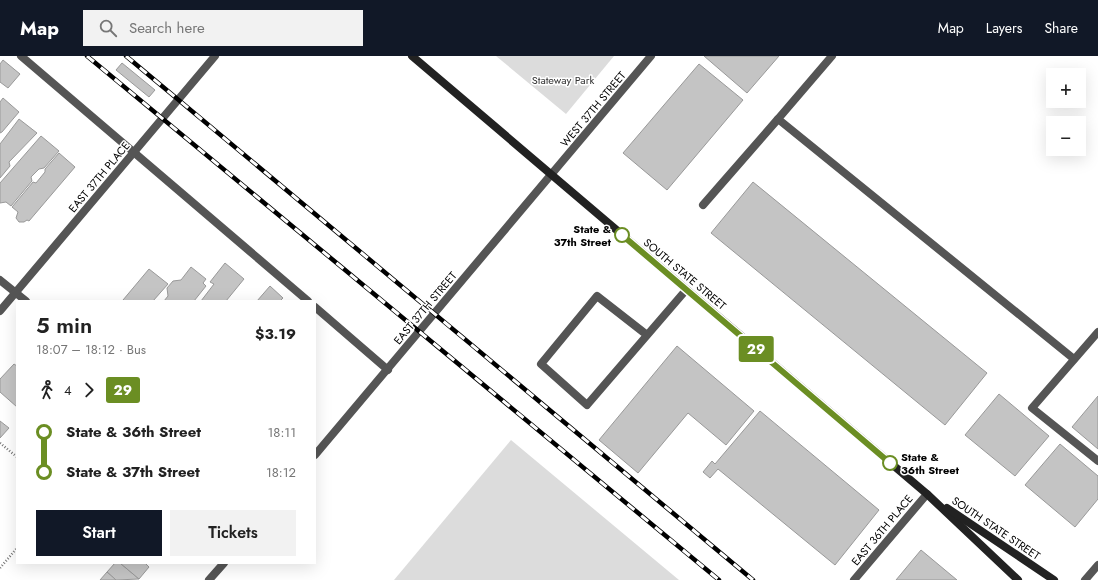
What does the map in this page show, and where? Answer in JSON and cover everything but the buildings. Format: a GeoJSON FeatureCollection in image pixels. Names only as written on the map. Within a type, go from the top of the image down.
{"type":"FeatureCollection","features":[{"type":"Feature","properties":{"kind":"main road","name":"SOUTH STATE STREET"},"geometry":{"type":"LineString","coordinates":[[412,56],[926,494],[1018,580]]}},
{"type":"Feature","properties":{"kind":"main road","name":"SOUTH STATE STREET"},"geometry":{"type":"LineString","coordinates":[[926,494],[1054,580]]}},
{"type":"Feature","properties":{"kind":"street"},"geometry":{"type":"LineString","coordinates":[[20,56],[307,300]]}},
{"type":"Feature","properties":{"kind":"street","name":"EAST 37TH PLACE"},"geometry":{"type":"LineString","coordinates":[[0,311],[215,56]]}},
{"type":"Feature","properties":{"kind":"street","name":"WEST 37TH STREET"},"geometry":{"type":"LineString","coordinates":[[552,175],[652,56]]}},
{"type":"Feature","properties":{"kind":"street"},"geometry":{"type":"LineString","coordinates":[[703,205],[832,56]]}},
{"type":"Feature","properties":{"kind":"street"},"geometry":{"type":"LineString","coordinates":[[778,119],[1074,359]]}},
{"type":"Feature","properties":{"kind":"street","name":"EAST 37TH STREET"},"geometry":{"type":"LineString","coordinates":[[316,454],[552,175]]}},
{"type":"Feature","properties":{"kind":"street"},"geometry":{"type":"LineString","coordinates":[[0,280],[25,300]]}},
{"type":"Feature","properties":{"kind":"street"},"geometry":{"type":"LineString","coordinates":[[647,335],[597,296],[541,364],[587,405],[686,290]]}},
{"type":"Feature","properties":{"kind":"street"},"geometry":{"type":"LineString","coordinates":[[316,308],[388,370]]}},
{"type":"Feature","properties":{"kind":"street"},"geometry":{"type":"LineString","coordinates":[[1098,332],[1032,408],[1098,461]]}},
{"type":"Feature","properties":{"kind":"street","name":"EAST 36TH PLACE"},"geometry":{"type":"LineString","coordinates":[[854,580],[926,494]]}},
{"type":"Feature","properties":{"kind":"street"},"geometry":{"type":"LineString","coordinates":[[209,580],[223,564]]}},
{"type":"Feature","properties":{"kind":"street"},"geometry":{"type":"LineString","coordinates":[[1085,580],[1098,565]]}},
{"type":"Feature","properties":{"kind":"path"},"geometry":{"type":"LineString","coordinates":[[0,443],[16,456]]}},
{"type":"Feature","properties":{"kind":"path"},"geometry":{"type":"LineString","coordinates":[[0,568],[16,549]]}},
{"type":"Feature","properties":{"kind":"green space","name":"Stateway Park"},"geometry":{"type":"Polygon","coordinates":[[[496,56],[614,56],[566,114],[496,56]]]}},
{"type":"Feature","properties":{"kind":"green space"},"geometry":{"type":"Polygon","coordinates":[[[511,440],[679,580],[394,580],[511,440]]]}},
{"type":"Feature","properties":{"kind":"railway"},"geometry":{"type":"LineString","coordinates":[[87,56],[719,580]]}},
{"type":"Feature","properties":{"kind":"railway"},"geometry":{"type":"LineString","coordinates":[[126,56],[753,580]]}},
{"type":"Feature","properties":{"kind":"bus line","name":"29"},"geometry":{"type":"LineString","coordinates":[[622,235],[890,463]]}},
{"type":"Feature","properties":{"kind":"place","name":"State & 37th Street"},"geometry":{"type":"Point","coordinates":[622,235]}},
{"type":"Feature","properties":{"kind":"place","name":"State & 36th Street"},"geometry":{"type":"Point","coordinates":[890,463]}}]}
